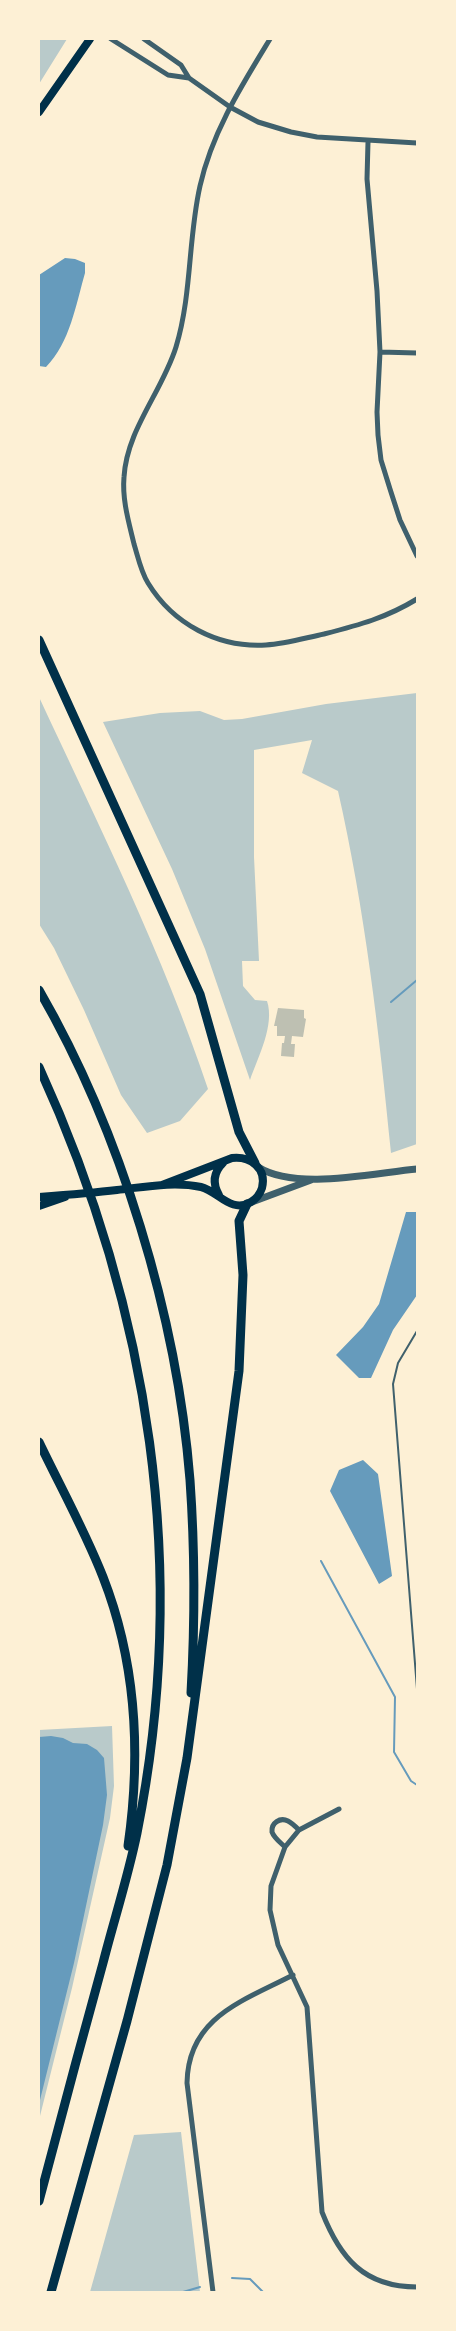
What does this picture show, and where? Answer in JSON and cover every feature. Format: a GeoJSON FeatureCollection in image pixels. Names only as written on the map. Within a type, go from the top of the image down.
{"type":"FeatureCollection","features":[{"type":"Feature","properties":{"kind":"highway"},"geometry":{"type":"LineString","coordinates":[[39,640],[200,994],[239,1132],[256,1165]]}},
{"type":"Feature","properties":{"kind":"highway"},"geometry":{"type":"LineString","coordinates":[[39,990],[68,1043],[120,1167],[137,1217],[159,1298],[174,1368],[189,1479],[194,1558],[194,1634],[187,1758]]}},
{"type":"Feature","properties":{"kind":"highway"},"geometry":{"type":"LineString","coordinates":[[39,1067],[83,1170],[117,1278],[141,1383],[150,1444],[160,1548],[161,1597],[159,1659],[150,1754],[136,1834],[39,2201]]}},
{"type":"Feature","properties":{"kind":"highway"},"geometry":{"type":"LineString","coordinates":[[51,2292],[167,1865],[187,1758],[239,1371],[243,1285],[239,1221],[248,1203]]}},
{"type":"Feature","properties":{"kind":"highway"},"geometry":{"type":"LineString","coordinates":[[39,1442],[103,1577],[121,1634],[129,1671],[135,1713],[136,1752],[132,1816],[122,1893]]}},
{"type":"Feature","properties":{"kind":"main road"},"geometry":{"type":"LineString","coordinates":[[39,112],[90,39]]}},
{"type":"Feature","properties":{"kind":"main road"},"geometry":{"type":"LineString","coordinates":[[39,1197],[69,1196],[162,1185],[200,1186],[232,1204],[248,1203],[260,1193],[262,1180],[256,1165],[240,1157],[162,1185]]}},
{"type":"Feature","properties":{"kind":"main road"},"geometry":{"type":"LineString","coordinates":[[220,1197],[216,1190],[215,1174],[224,1161]]}},
{"type":"Feature","properties":{"kind":"main road"},"geometry":{"type":"LineString","coordinates":[[39,1206],[69,1196]]}},
{"type":"Feature","properties":{"kind":"street"},"geometry":{"type":"LineString","coordinates":[[111,39],[168,75],[189,78]]}},
{"type":"Feature","properties":{"kind":"street"},"geometry":{"type":"LineString","coordinates":[[144,39],[181,64],[189,78],[230,107],[258,122],[318,137],[368,142],[417,143]]}},
{"type":"Feature","properties":{"kind":"street"},"geometry":{"type":"LineString","coordinates":[[270,39],[230,107],[212,146],[200,185],[187,296],[175,350],[129,448],[124,477],[129,523],[147,582],[164,605],[187,626],[210,637],[239,644],[266,645],[368,623],[394,614],[417,599]]}},
{"type":"Feature","properties":{"kind":"street"},"geometry":{"type":"LineString","coordinates":[[368,142],[367,179],[378,291],[380,352],[377,412],[381,459],[400,520],[417,556]]}},
{"type":"Feature","properties":{"kind":"street"},"geometry":{"type":"LineString","coordinates":[[380,352],[417,352]]}},
{"type":"Feature","properties":{"kind":"street"},"geometry":{"type":"LineString","coordinates":[[256,1165],[274,1174],[311,1180]]}},
{"type":"Feature","properties":{"kind":"street"},"geometry":{"type":"LineString","coordinates":[[248,1203],[311,1180],[417,1169]]}},
{"type":"Feature","properties":{"kind":"street"},"geometry":{"type":"LineString","coordinates":[[339,1809],[299,1830],[285,1847],[271,1886],[270,1910],[278,1945],[307,2007],[322,2212],[332,2236],[347,2260],[372,2277],[403,2287],[417,2287]]}},
{"type":"Feature","properties":{"kind":"street"},"geometry":{"type":"LineString","coordinates":[[285,1847],[274,1836],[272,1830],[274,1823],[280,1819],[286,1819],[299,1830]]}},
{"type":"Feature","properties":{"kind":"street"},"geometry":{"type":"LineString","coordinates":[[213,2292],[187,2073],[199,2037],[221,2012],[293,1975]]}},
{"type":"Feature","properties":{"kind":"lane"},"geometry":{"type":"LineString","coordinates":[[417,1331],[398,1363],[393,1384],[417,1689]]}},
{"type":"Feature","properties":{"kind":"shaded area"},"geometry":{"type":"Polygon","coordinates":[[[39,39],[67,39],[39,84],[39,39]]]}},
{"type":"Feature","properties":{"kind":"shaded area"},"geometry":{"type":"Polygon","coordinates":[[[417,693],[417,1144],[391,1153],[370,971],[348,836],[338,791],[302,773],[312,740],[254,750],[254,857],[259,961],[242,961],[243,986],[255,1000],[267,1001],[269,1020],[250,1080],[205,949],[172,869],[103,722],[160,713],[200,711],[224,720],[242,719],[326,704],[417,693]]]}},
{"type":"Feature","properties":{"kind":"shaded area"},"geometry":{"type":"Polygon","coordinates":[[[39,697],[151,940],[208,1089],[180,1121],[147,1133],[121,1095],[84,1010],[54,948],[39,924],[39,697]]]}},
{"type":"Feature","properties":{"kind":"shaded area"},"geometry":{"type":"Polygon","coordinates":[[[112,1726],[114,1786],[110,1818],[72,1988],[39,2120],[39,1730],[112,1726]]]}},
{"type":"Feature","properties":{"kind":"shaded area"},"geometry":{"type":"Polygon","coordinates":[[[181,2132],[200,2292],[90,2292],[134,2135],[181,2132]]]}},
{"type":"Feature","properties":{"kind":"water"},"geometry":{"type":"Polygon","coordinates":[[[65,258],[85,263],[85,273],[67,335],[46,367],[39,366],[39,275],[65,258]]]}},
{"type":"Feature","properties":{"kind":"water"},"geometry":{"type":"Polygon","coordinates":[[[406,1212],[417,1212],[417,1295],[393,1330],[371,1378],[359,1378],[336,1355],[363,1327],[379,1304],[406,1212]]]}},
{"type":"Feature","properties":{"kind":"water"},"geometry":{"type":"Polygon","coordinates":[[[363,1460],[378,1474],[392,1576],[379,1584],[330,1491],[339,1470],[363,1460]]]}},
{"type":"Feature","properties":{"kind":"water"},"geometry":{"type":"Polygon","coordinates":[[[51,1736],[73,1743],[87,1744],[97,1750],[104,1758],[107,1795],[103,1825],[74,1963],[39,2104],[39,1737],[51,1736]]]}},
{"type":"Feature","properties":{"kind":"building"},"geometry":{"type":"Polygon","coordinates":[[[278,1008],[304,1010],[306,1019],[303,1037],[292,1036],[291,1044],[295,1044],[294,1057],[281,1056],[285,1036],[277,1036],[277,1026],[274,1026],[278,1008]]]}},
{"type":"Feature","properties":{"kind":"waterway"},"geometry":{"type":"LineString","coordinates":[[391,1002],[417,980]]}},
{"type":"Feature","properties":{"kind":"waterway"},"geometry":{"type":"LineString","coordinates":[[321,1561],[395,1697],[394,1752],[411,1781],[417,1785]]}},
{"type":"Feature","properties":{"kind":"waterway"},"geometry":{"type":"LineString","coordinates":[[232,2278],[250,2279],[263,2292]]}},
{"type":"Feature","properties":{"kind":"waterway"},"geometry":{"type":"LineString","coordinates":[[183,2292],[200,2287]]}}]}
